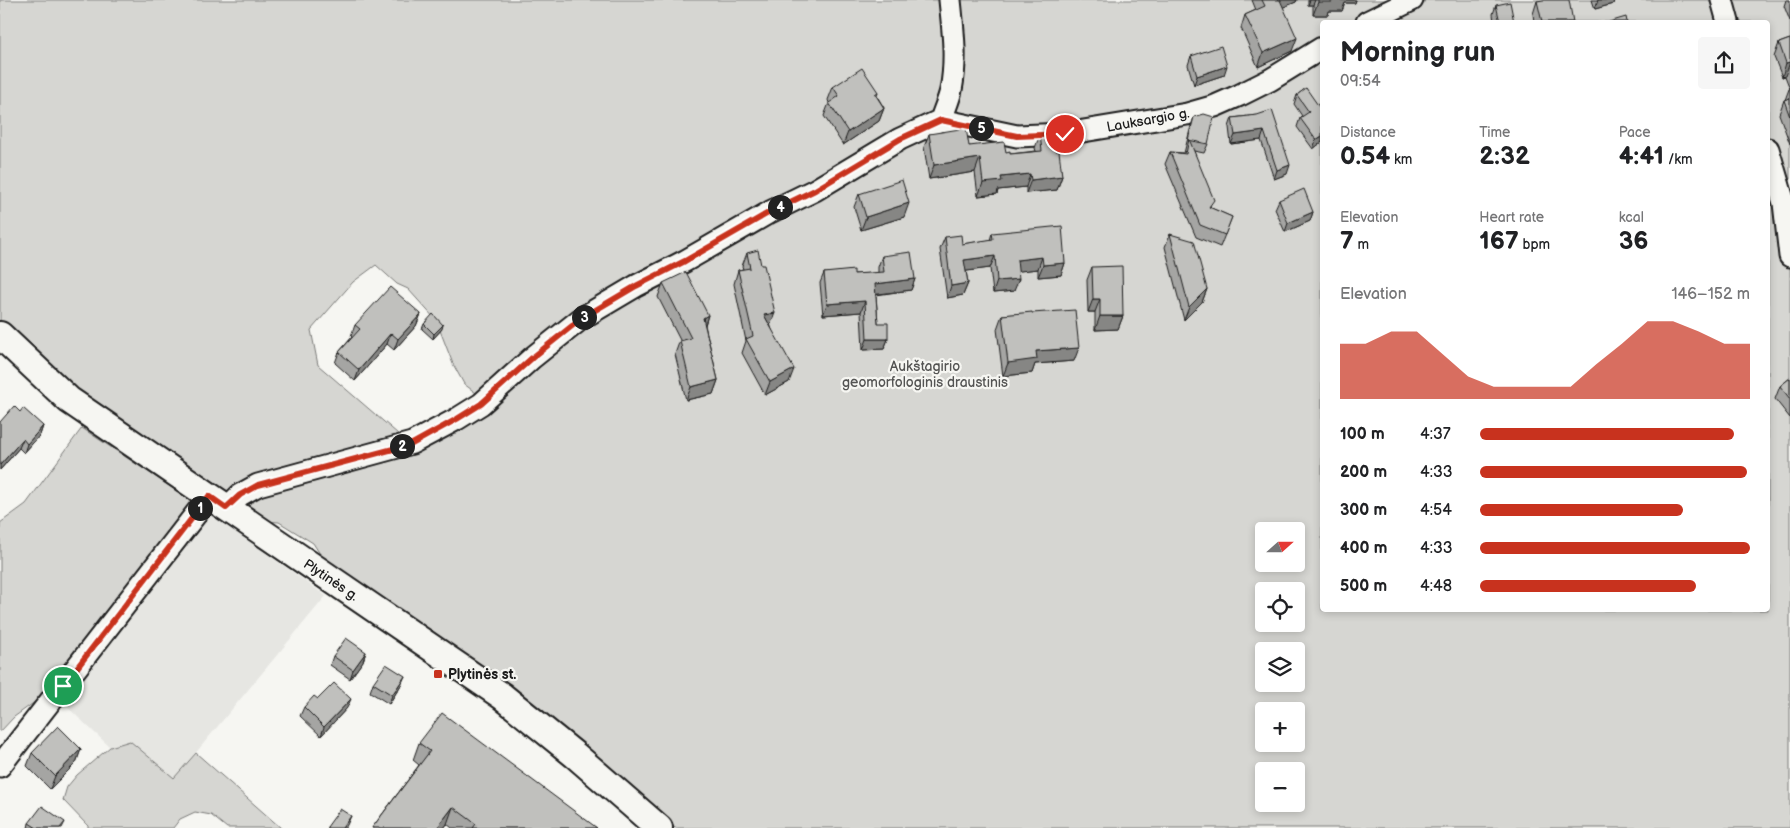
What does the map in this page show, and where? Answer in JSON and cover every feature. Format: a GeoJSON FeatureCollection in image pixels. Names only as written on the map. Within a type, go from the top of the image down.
{"type":"FeatureCollection","features":[{"type":"Feature","properties":{"kind":"main road","name":"Plytinės g."},"geometry":{"type":"LineString","coordinates":[[0,335],[69,400],[502,696],[575,755],[659,828]]}},
{"type":"Feature","properties":{"kind":"street"},"geometry":{"type":"LineString","coordinates":[[0,766],[218,502],[240,495],[258,485],[412,444],[481,404],[532,358],[582,318],[770,212],[815,190],[900,139],[941,120],[951,91],[954,68],[955,51],[950,0]]}},
{"type":"Feature","properties":{"kind":"street"},"geometry":{"type":"LineString","coordinates":[[1371,20],[1412,0]]}},
{"type":"Feature","properties":{"kind":"street"},"geometry":{"type":"LineString","coordinates":[[1722,0],[1727,20]]}},
{"type":"Feature","properties":{"kind":"street","name":"Lauksargio g."},"geometry":{"type":"LineString","coordinates":[[941,120],[1017,136],[1065,134],[1187,114],[1215,106],[1240,95],[1270,80],[1320,49]]}},
{"type":"Feature","properties":{"kind":"street"},"geometry":{"type":"LineString","coordinates":[[1770,156],[1784,203],[1790,256]]}},
{"type":"Feature","properties":{"kind":"shaded area"},"geometry":{"type":"Polygon","coordinates":[[[198,505],[326,596],[174,779],[130,741],[110,747],[50,691],[198,505]]]}},
{"type":"Feature","properties":{"kind":"green space","name":"Aukštagirio geomorfologinis draustinis"},"geometry":{"type":"Polygon","coordinates":[[[0,0],[1790,0],[1790,828],[675,828],[569,735],[327,565],[313,543],[279,522],[264,521],[89,402],[32,352],[0,320],[0,0]],[[376,265],[353,282],[311,330],[318,365],[405,440],[480,396],[464,384],[453,364],[436,320],[408,289],[397,284],[376,265]]]}},
{"type":"Feature","properties":{"kind":"green space"},"geometry":{"type":"Polygon","coordinates":[[[82,428],[198,505],[50,691],[14,717],[0,732],[0,523],[26,504],[82,428]]]}},
{"type":"Feature","properties":{"kind":"green space"},"geometry":{"type":"Polygon","coordinates":[[[130,741],[174,778],[196,753],[281,828],[227,828],[211,815],[195,812],[180,819],[173,828],[88,828],[63,800],[67,787],[77,775],[110,747],[130,741]]]}},
{"type":"Feature","properties":{"kind":"building"},"geometry":{"type":"Polygon","coordinates":[[[1262,0],[1280,0],[1297,38],[1263,53],[1245,15],[1265,6],[1262,0]]]}},
{"type":"Feature","properties":{"kind":"building"},"geometry":{"type":"Polygon","coordinates":[[[1318,0],[1332,0],[1332,2],[1318,2],[1318,0]]]}},
{"type":"Feature","properties":{"kind":"building"},"geometry":{"type":"Polygon","coordinates":[[[1569,0],[1573,20],[1542,20],[1537,1],[1569,0]]]}},
{"type":"Feature","properties":{"kind":"building"},"geometry":{"type":"Polygon","coordinates":[[[1510,2],[1514,20],[1500,20],[1496,5],[1510,2]]]}},
{"type":"Feature","properties":{"kind":"building"},"geometry":{"type":"Polygon","coordinates":[[[1626,17],[1627,20],[1616,20],[1626,17]]]}},
{"type":"Feature","properties":{"kind":"building"},"geometry":{"type":"Polygon","coordinates":[[[1790,39],[1790,62],[1786,63],[1779,43],[1790,39]]]}},
{"type":"Feature","properties":{"kind":"building"},"geometry":{"type":"Polygon","coordinates":[[[1221,46],[1227,66],[1197,76],[1191,56],[1221,46]]]}},
{"type":"Feature","properties":{"kind":"building"},"geometry":{"type":"Polygon","coordinates":[[[862,68],[878,92],[875,94],[884,108],[848,132],[829,103],[839,96],[833,87],[862,68]]]}},
{"type":"Feature","properties":{"kind":"building"},"geometry":{"type":"Polygon","coordinates":[[[1306,88],[1320,108],[1320,137],[1316,140],[1300,118],[1309,112],[1297,95],[1306,88]]]}},
{"type":"Feature","properties":{"kind":"building"},"geometry":{"type":"Polygon","coordinates":[[[1790,98],[1790,117],[1784,100],[1790,98]]]}},
{"type":"Feature","properties":{"kind":"building"},"geometry":{"type":"Polygon","coordinates":[[[1272,110],[1290,165],[1277,170],[1264,131],[1235,135],[1232,118],[1257,115],[1272,110]]]}},
{"type":"Feature","properties":{"kind":"building"},"geometry":{"type":"Polygon","coordinates":[[[1204,114],[1214,117],[1208,144],[1188,140],[1194,117],[1204,114]]]}},
{"type":"Feature","properties":{"kind":"building"},"geometry":{"type":"Polygon","coordinates":[[[966,128],[969,146],[1004,142],[1006,152],[1010,151],[1010,154],[1042,151],[1040,134],[1054,134],[1056,151],[1059,151],[1062,176],[1031,180],[1030,174],[1001,177],[1002,181],[983,183],[980,158],[934,165],[929,134],[966,128]]]}},
{"type":"Feature","properties":{"kind":"building"},"geometry":{"type":"Polygon","coordinates":[[[1189,139],[1214,200],[1209,207],[1232,217],[1225,235],[1200,225],[1170,152],[1186,154],[1189,139]]]}},
{"type":"Feature","properties":{"kind":"building"},"geometry":{"type":"Polygon","coordinates":[[[902,180],[909,203],[866,217],[859,194],[902,180]]]}},
{"type":"Feature","properties":{"kind":"building"},"geometry":{"type":"Polygon","coordinates":[[[1304,189],[1313,212],[1288,223],[1279,200],[1304,189]]]}},
{"type":"Feature","properties":{"kind":"building"},"geometry":{"type":"Polygon","coordinates":[[[1062,226],[1065,263],[1043,265],[1042,257],[1017,260],[1019,279],[997,281],[995,256],[964,260],[968,283],[951,286],[945,237],[961,235],[962,244],[993,239],[992,233],[1062,226]]]}},
{"type":"Feature","properties":{"kind":"building"},"geometry":{"type":"Polygon","coordinates":[[[1170,234],[1194,241],[1207,289],[1189,307],[1170,234]]]}},
{"type":"Feature","properties":{"kind":"building"},"geometry":{"type":"Polygon","coordinates":[[[758,250],[761,265],[764,265],[775,313],[764,315],[794,369],[770,382],[746,339],[753,336],[738,270],[750,268],[747,253],[758,250]]]}},
{"type":"Feature","properties":{"kind":"building"},"geometry":{"type":"Polygon","coordinates":[[[911,252],[915,279],[875,284],[878,323],[888,323],[888,339],[867,339],[865,301],[827,304],[824,273],[854,270],[854,274],[884,272],[882,256],[911,252]]]}},
{"type":"Feature","properties":{"kind":"building"},"geometry":{"type":"Polygon","coordinates":[[[1122,266],[1123,316],[1100,316],[1100,299],[1093,299],[1092,267],[1122,266]]]}},
{"type":"Feature","properties":{"kind":"building"},"geometry":{"type":"Polygon","coordinates":[[[686,272],[708,315],[703,318],[718,380],[691,387],[680,341],[691,338],[663,283],[686,272]]]}},
{"type":"Feature","properties":{"kind":"building"},"geometry":{"type":"Polygon","coordinates":[[[390,287],[421,314],[398,339],[391,333],[359,370],[339,352],[360,329],[355,325],[390,287]]]}},
{"type":"Feature","properties":{"kind":"building"},"geometry":{"type":"Polygon","coordinates":[[[1075,310],[1079,348],[1036,351],[1037,359],[1008,363],[1002,315],[1075,310]]]}},
{"type":"Feature","properties":{"kind":"building"},"geometry":{"type":"Polygon","coordinates":[[[433,314],[443,325],[434,334],[424,324],[433,314]]]}},
{"type":"Feature","properties":{"kind":"building"},"geometry":{"type":"Polygon","coordinates":[[[1790,378],[1790,399],[1780,386],[1790,378]]]}},
{"type":"Feature","properties":{"kind":"building"},"geometry":{"type":"Polygon","coordinates":[[[14,406],[20,412],[23,408],[43,426],[27,444],[23,439],[0,465],[0,422],[14,406]]]}},
{"type":"Feature","properties":{"kind":"building"},"geometry":{"type":"Polygon","coordinates":[[[346,638],[366,652],[353,670],[333,656],[346,638]]]}},
{"type":"Feature","properties":{"kind":"building"},"geometry":{"type":"Polygon","coordinates":[[[386,664],[405,676],[392,695],[373,683],[386,664]]]}},
{"type":"Feature","properties":{"kind":"building"},"geometry":{"type":"Polygon","coordinates":[[[334,683],[351,699],[324,727],[304,707],[314,696],[318,699],[334,683]]]}},
{"type":"Feature","properties":{"kind":"building"},"geometry":{"type":"Polygon","coordinates":[[[442,713],[597,828],[473,828],[476,824],[453,807],[437,828],[372,828],[430,751],[419,743],[442,713]]]}},
{"type":"Feature","properties":{"kind":"building"},"geometry":{"type":"Polygon","coordinates":[[[58,726],[81,749],[55,776],[32,753],[58,726]]]}},
{"type":"Feature","properties":{"kind":"building"},"geometry":{"type":"Polygon","coordinates":[[[42,806],[65,822],[60,828],[37,828],[29,823],[42,806]]]}},
{"type":"Feature","properties":{"kind":"building"},"geometry":{"type":"Polygon","coordinates":[[[340,809],[351,816],[342,828],[328,828],[327,827],[340,809]]]}},
{"type":"Feature","properties":{"kind":"place","name":"Plytinės st."},"geometry":{"type":"Point","coordinates":[438,674]}},
{"type":"Feature","properties":{"kind":"route"},"geometry":{"type":"LineString","coordinates":[[63,686],[209,496],[226,508],[233,500],[258,485],[412,444],[481,404],[532,358],[582,318],[770,212],[815,190],[900,139],[941,120],[1017,136],[1065,134]]}}]}
